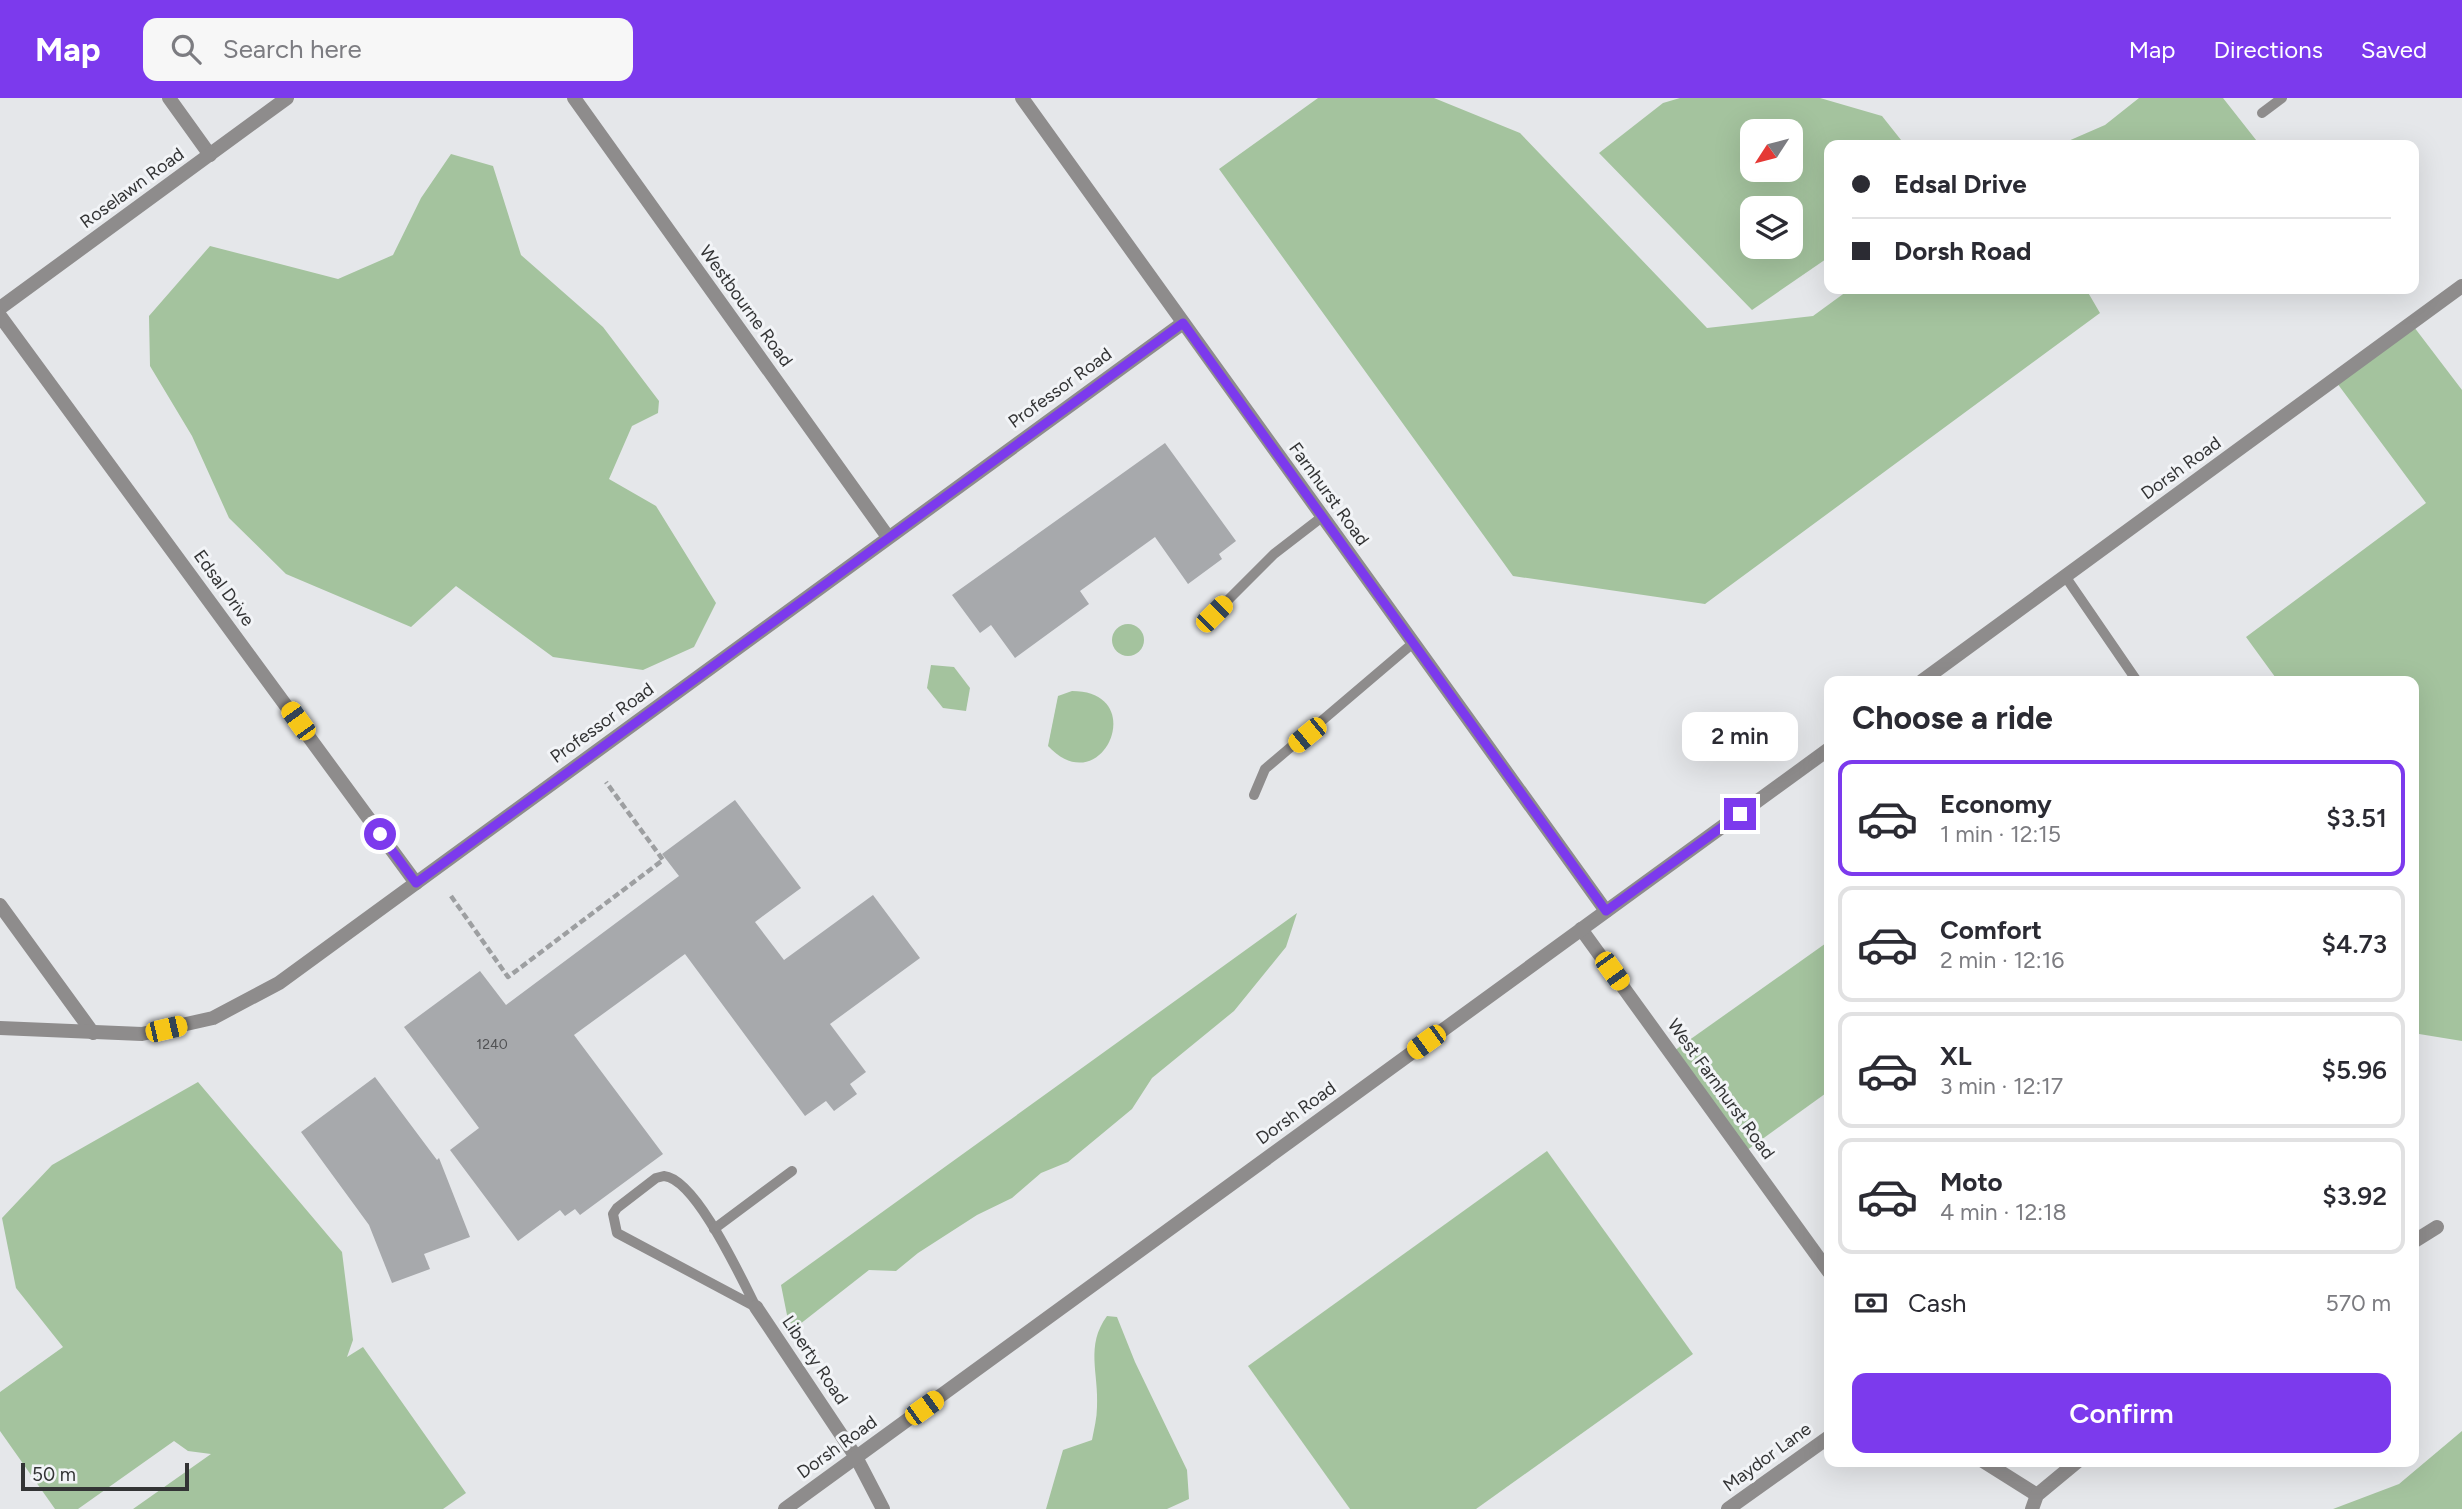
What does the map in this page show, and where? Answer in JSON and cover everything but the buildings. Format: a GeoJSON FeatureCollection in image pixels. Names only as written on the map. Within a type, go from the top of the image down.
{"type":"FeatureCollection","features":[{"type":"Feature","properties":{"kind":"street"},"geometry":{"type":"LineString","coordinates":[[169,98],[210,155]]}},
{"type":"Feature","properties":{"kind":"street","name":"Roselawn Road"},"geometry":{"type":"LineString","coordinates":[[0,308],[287,98]]}},
{"type":"Feature","properties":{"kind":"street","name":"Westbourne Road"},"geometry":{"type":"LineString","coordinates":[[574,98],[888,537]]}},
{"type":"Feature","properties":{"kind":"street","name":"Farnhurst Road"},"geometry":{"type":"LineString","coordinates":[[1022,98],[1606,911]]}},
{"type":"Feature","properties":{"kind":"street","name":"Dorsh Road"},"geometry":{"type":"LineString","coordinates":[[1929,676],[2462,286]]}},
{"type":"Feature","properties":{"kind":"street","name":"Edsal Drive"},"geometry":{"type":"LineString","coordinates":[[0,316],[416,883]]}},
{"type":"Feature","properties":{"kind":"street","name":"Professor Road"},"geometry":{"type":"LineString","coordinates":[[0,1028],[142,1034],[213,1018],[279,983],[1183,323]]}},
{"type":"Feature","properties":{"kind":"street","name":"Dorsh Road"},"geometry":{"type":"LineString","coordinates":[[785,1509],[1824,753]]}},
{"type":"Feature","properties":{"kind":"street"},"geometry":{"type":"LineString","coordinates":[[0,905],[93,1033]]}},
{"type":"Feature","properties":{"kind":"street","name":"West Farnhurst Road"},"geometry":{"type":"LineString","coordinates":[[1581,929],[1824,1265]]}},
{"type":"Feature","properties":{"kind":"street"},"geometry":{"type":"LineString","coordinates":[[2419,1238],[2437,1227]]}},
{"type":"Feature","properties":{"kind":"street","name":"Liberty Road"},"geometry":{"type":"LineString","coordinates":[[755,1307],[856,1457],[883,1509]]}},
{"type":"Feature","properties":{"kind":"street","name":"Maydor Lane"},"geometry":{"type":"LineString","coordinates":[[1728,1509],[1824,1441]]}},
{"type":"Feature","properties":{"kind":"street"},"geometry":{"type":"LineString","coordinates":[[1990,1467],[2034,1502],[2072,1467]]}},
{"type":"Feature","properties":{"kind":"lane"},"geometry":{"type":"LineString","coordinates":[[2262,113],[2282,98]]}},
{"type":"Feature","properties":{"kind":"lane"},"geometry":{"type":"LineString","coordinates":[[1214,614],[1274,554],[1322,517]]}},
{"type":"Feature","properties":{"kind":"lane"},"geometry":{"type":"LineString","coordinates":[[2065,576],[2134,676]]}},
{"type":"Feature","properties":{"kind":"lane"},"geometry":{"type":"LineString","coordinates":[[1254,795],[1265,769],[1412,644]]}},
{"type":"Feature","properties":{"kind":"lane"},"geometry":{"type":"LineString","coordinates":[[714,1229],[792,1171]]}},
{"type":"Feature","properties":{"kind":"lane"},"geometry":{"type":"LineString","coordinates":[[671,1177],[684,1187],[714,1229],[755,1307],[623,1237],[615,1229],[613,1214],[617,1208],[656,1178],[671,1177]]}},
{"type":"Feature","properties":{"kind":"path"},"geometry":{"type":"LineString","coordinates":[[451,896],[508,977],[663,860],[606,782]]}},
{"type":"Feature","properties":{"kind":"green space"},"geometry":{"type":"Polygon","coordinates":[[[1318,98],[1434,98],[1520,133],[1707,328],[1813,316],[1843,294],[2089,294],[2100,313],[1705,604],[1513,576],[1219,169],[1318,98]]]}},
{"type":"Feature","properties":{"kind":"green space"},"geometry":{"type":"Polygon","coordinates":[[[1680,98],[1820,98],[1882,116],[1901,140],[1824,140],[1824,260],[1752,310],[1599,153],[1663,103],[1680,98]]]}},
{"type":"Feature","properties":{"kind":"green space"},"geometry":{"type":"Polygon","coordinates":[[[2139,98],[2223,98],[2256,140],[2070,140],[2105,125],[2139,98]]]}},
{"type":"Feature","properties":{"kind":"green space"},"geometry":{"type":"Polygon","coordinates":[[[451,154],[493,166],[521,255],[603,327],[659,401],[658,413],[632,426],[609,479],[656,506],[716,603],[694,647],[643,670],[553,657],[456,586],[411,627],[286,574],[229,518],[192,436],[150,366],[149,316],[210,246],[338,279],[393,255],[421,198],[451,154]]]}},
{"type":"Feature","properties":{"kind":"green space"},"geometry":{"type":"Polygon","coordinates":[[[2411,323],[2462,390],[2462,1041],[2419,1034],[2419,676],[2274,676],[2246,637],[2426,503],[2334,379],[2411,323]]]}},
{"type":"Feature","properties":{"kind":"green space"},"geometry":{"type":"Polygon","coordinates":[[[1128,624],[1139,629],[1144,640],[1139,651],[1128,656],[1117,651],[1112,640],[1117,629],[1128,624]]]}},
{"type":"Feature","properties":{"kind":"green space"},"geometry":{"type":"Polygon","coordinates":[[[931,665],[954,667],[970,688],[966,711],[943,708],[927,688],[931,665]]]}},
{"type":"Feature","properties":{"kind":"green space"},"geometry":{"type":"Polygon","coordinates":[[[1072,691],[1096,696],[1109,708],[1113,724],[1110,740],[1100,754],[1086,762],[1068,760],[1048,746],[1058,696],[1072,691]]]}},
{"type":"Feature","properties":{"kind":"green space"},"geometry":{"type":"Polygon","coordinates":[[[1297,913],[1286,947],[1234,1011],[1152,1078],[1132,1109],[1068,1162],[1041,1173],[1012,1198],[977,1215],[918,1253],[896,1271],[869,1270],[795,1328],[788,1320],[781,1285],[1297,913]]]}},
{"type":"Feature","properties":{"kind":"green space"},"geometry":{"type":"Polygon","coordinates":[[[1824,945],[1824,1095],[1743,1153],[1671,1053],[1824,945]]]}},
{"type":"Feature","properties":{"kind":"green space"},"geometry":{"type":"Polygon","coordinates":[[[198,1082],[342,1252],[353,1340],[347,1357],[363,1347],[466,1493],[443,1509],[133,1509],[211,1454],[188,1451],[174,1441],[78,1509],[55,1509],[0,1431],[0,1392],[63,1347],[16,1288],[2,1218],[52,1165],[198,1082]]]}},
{"type":"Feature","properties":{"kind":"green space"},"geometry":{"type":"Polygon","coordinates":[[[1547,1151],[1693,1354],[1476,1509],[1350,1509],[1248,1366],[1547,1151]]]}},
{"type":"Feature","properties":{"kind":"green space"},"geometry":{"type":"Polygon","coordinates":[[[1107,1316],[1117,1317],[1135,1362],[1187,1470],[1189,1499],[1167,1509],[1046,1509],[1063,1450],[1092,1440],[1097,1407],[1094,1360],[1096,1338],[1107,1316]]]}},
{"type":"Feature","properties":{"kind":"green space"},"geometry":{"type":"Polygon","coordinates":[[[2462,1431],[2462,1509],[2333,1509],[2399,1484],[2462,1431]]]}},
{"type":"Feature","properties":{"kind":"route"},"geometry":{"type":"LineString","coordinates":[[380,834],[416,883],[1183,323],[1606,911],[1740,814]]}}]}
